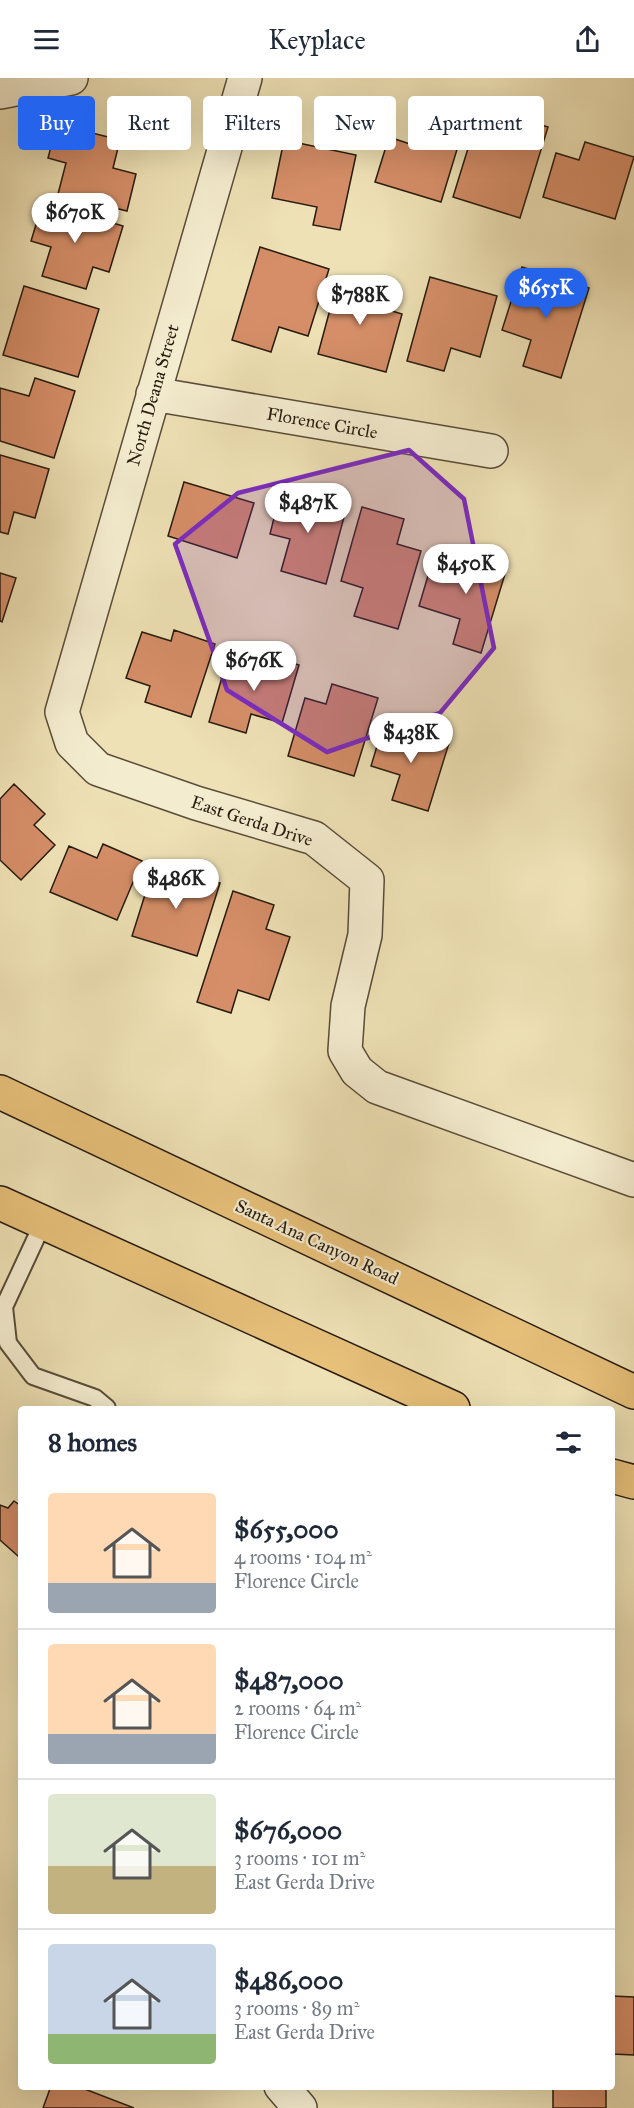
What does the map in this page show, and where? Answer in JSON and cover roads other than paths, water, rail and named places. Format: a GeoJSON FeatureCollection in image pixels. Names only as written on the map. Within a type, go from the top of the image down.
{"type":"FeatureCollection","features":[{"type":"Feature","properties":{"kind":"main road","name":"Santa Ana Canyon Road"},"geometry":{"type":"LineString","coordinates":[[0,1092],[634,1392]]}},
{"type":"Feature","properties":{"kind":"main road"},"geometry":{"type":"LineString","coordinates":[[0,1203],[449,1406]]}},
{"type":"Feature","properties":{"kind":"main road"},"geometry":{"type":"LineString","coordinates":[[615,1477],[634,1482]]}},
{"type":"Feature","properties":{"kind":"street"},"geometry":{"type":"LineString","coordinates":[[0,92],[71,78]]}},
{"type":"Feature","properties":{"kind":"street","name":"North Deana Street"},"geometry":{"type":"LineString","coordinates":[[62,712],[245,78]]}},
{"type":"Feature","properties":{"kind":"street","name":"Florence Circle"},"geometry":{"type":"LineString","coordinates":[[153,394],[491,451]]}},
{"type":"Feature","properties":{"kind":"street","name":"East Gerda Drive"},"geometry":{"type":"LineString","coordinates":[[62,712],[72,743],[98,769],[196,803],[314,838],[367,880],[365,935],[348,1006],[345,1051],[357,1071],[377,1087],[634,1180]]}},
{"type":"Feature","properties":{"kind":"street"},"geometry":{"type":"LineString","coordinates":[[284,2090],[300,2108]]}},
{"type":"Feature","properties":{"kind":"lane"},"geometry":{"type":"LineString","coordinates":[[43,1223],[4,1307],[8,1343],[33,1376],[95,1398],[105,1406]]}}]}
